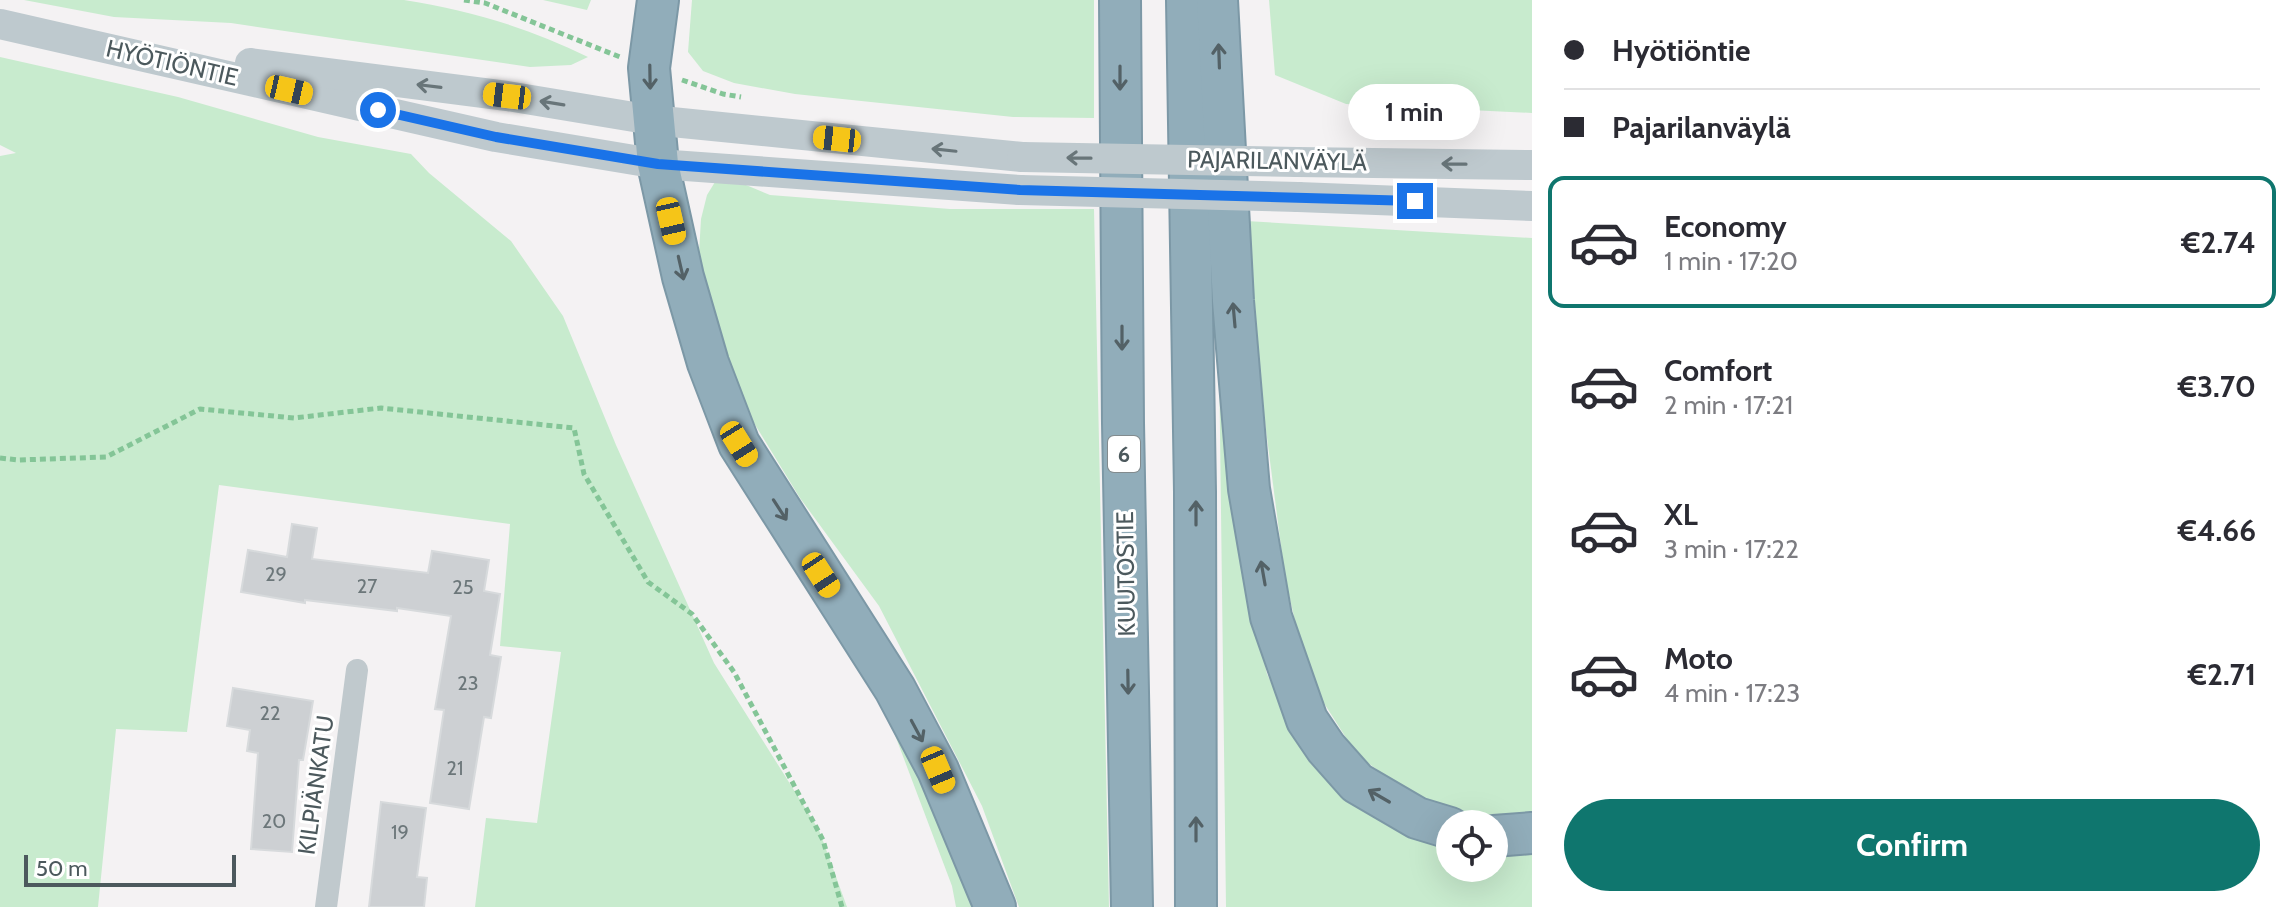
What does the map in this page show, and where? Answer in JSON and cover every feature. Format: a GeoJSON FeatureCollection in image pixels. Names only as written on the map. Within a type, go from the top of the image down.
{"type":"FeatureCollection","features":[{"type":"Feature","properties":{"kind":"highway"},"geometry":{"type":"LineString","coordinates":[[658,0],[649,68],[658,164],[683,277],[708,363],[739,444],[895,689],[938,770],[995,907]]}},
{"type":"Feature","properties":{"kind":"highway","name":"KUUTOSTIE"},"geometry":{"type":"LineString","coordinates":[[1120,0],[1132,907]]}},
{"type":"Feature","properties":{"kind":"highway"},"geometry":{"type":"LineString","coordinates":[[1187,0],[1196,508],[1196,907]]}},
{"type":"Feature","properties":{"kind":"highway"},"geometry":{"type":"LineString","coordinates":[[1217,0],[1233,301],[1247,473],[1271,617],[1307,720],[1326,748],[1357,783],[1417,818],[1436,824]]}},
{"type":"Feature","properties":{"kind":"highway"},"geometry":{"type":"LineString","coordinates":[[1508,835],[1532,833]]}},
{"type":"Feature","properties":{"kind":"main road","name":"HYÖTIÖNTIE"},"geometry":{"type":"LineString","coordinates":[[0,24],[496,137],[658,164],[1020,190]]}},
{"type":"Feature","properties":{"kind":"main road","name":"HYÖTIÖNTIE"},"geometry":{"type":"LineString","coordinates":[[83,43],[507,96],[652,120],[1022,157]]}},
{"type":"Feature","properties":{"kind":"main road","name":"PAJARILANVÄYLÄ"},"geometry":{"type":"LineString","coordinates":[[1022,157],[1532,165]]}},
{"type":"Feature","properties":{"kind":"main road","name":"PAJARILANVÄYLÄ"},"geometry":{"type":"LineString","coordinates":[[1020,190],[1532,206]]}},
{"type":"Feature","properties":{"kind":"street","name":"KILPIÄNKATU"},"geometry":{"type":"LineString","coordinates":[[326,907],[357,670]]}},
{"type":"Feature","properties":{"kind":"path"},"geometry":{"type":"LineString","coordinates":[[464,0],[485,3],[723,94],[753,99]]}},
{"type":"Feature","properties":{"kind":"path"},"geometry":{"type":"LineString","coordinates":[[0,458],[106,457],[200,409],[294,418],[381,408],[574,428],[584,474],[648,582],[692,614],[734,672],[823,840],[842,907]]}},
{"type":"Feature","properties":{"kind":"green space"},"geometry":{"type":"Polygon","coordinates":[[[24,0],[404,0],[498,21],[588,57],[571,65],[530,67],[231,23],[114,17],[24,0]]]}},
{"type":"Feature","properties":{"kind":"green space"},"geometry":{"type":"Polygon","coordinates":[[[543,0],[591,0],[587,10],[543,0]]]}},
{"type":"Feature","properties":{"kind":"green space"},"geometry":{"type":"Polygon","coordinates":[[[692,0],[1094,0],[1094,118],[1013,117],[795,94],[734,83],[703,71],[688,52],[692,0]]]}},
{"type":"Feature","properties":{"kind":"green space"},"geometry":{"type":"Polygon","coordinates":[[[1269,0],[1532,0],[1532,113],[1346,104],[1275,75],[1269,0]]]}},
{"type":"Feature","properties":{"kind":"green space"},"geometry":{"type":"Polygon","coordinates":[[[0,57],[178,97],[318,137],[411,154],[429,173],[511,241],[563,316],[616,445],[714,663],[819,830],[847,907],[475,907],[486,818],[537,823],[561,652],[500,646],[510,524],[219,485],[187,732],[116,729],[98,907],[0,907],[0,156],[16,153],[0,145],[0,57]]]}},
{"type":"Feature","properties":{"kind":"green space"},"geometry":{"type":"Polygon","coordinates":[[[715,182],[746,185],[770,195],[950,209],[1094,209],[1109,907],[1019,907],[982,806],[879,606],[800,498],[746,410],[716,324],[699,253],[701,219],[707,195],[715,182]]]}},
{"type":"Feature","properties":{"kind":"green space"},"geometry":{"type":"Polygon","coordinates":[[[1246,221],[1532,238],[1532,815],[1508,815],[1508,810],[1454,810],[1408,792],[1357,755],[1308,678],[1285,577],[1262,399],[1246,221]]]}},
{"type":"Feature","properties":{"kind":"green space"},"geometry":{"type":"Polygon","coordinates":[[[1219,353],[1246,578],[1267,674],[1311,764],[1358,807],[1413,838],[1436,843],[1436,882],[1508,882],[1508,853],[1532,854],[1532,907],[1226,907],[1219,353]]]}},
{"type":"Feature","properties":{"kind":"green space"},"geometry":{"type":"Polygon","coordinates":[[[884,706],[955,853],[974,907],[956,907],[952,886],[884,706]]]}},
{"type":"Feature","properties":{"kind":"building"},"geometry":{"type":"Polygon","coordinates":[[[292,524],[317,528],[312,559],[428,573],[432,551],[489,560],[484,591],[500,594],[490,655],[501,657],[491,718],[484,717],[469,809],[430,803],[444,710],[435,709],[451,616],[397,608],[397,611],[305,600],[305,603],[241,592],[248,550],[287,557],[292,524]]]}},
{"type":"Feature","properties":{"kind":"building"},"geometry":{"type":"Polygon","coordinates":[[[233,688],[313,701],[303,760],[299,760],[292,852],[251,849],[258,753],[247,751],[250,730],[227,726],[233,688]]]}},
{"type":"Feature","properties":{"kind":"building"},"geometry":{"type":"Polygon","coordinates":[[[381,802],[426,808],[417,877],[427,878],[424,907],[369,907],[381,802]]]}},
{"type":"Feature","properties":{"kind":"route"},"geometry":{"type":"LineString","coordinates":[[378,110],[496,137],[658,164],[1020,190],[1415,201]]}}]}
